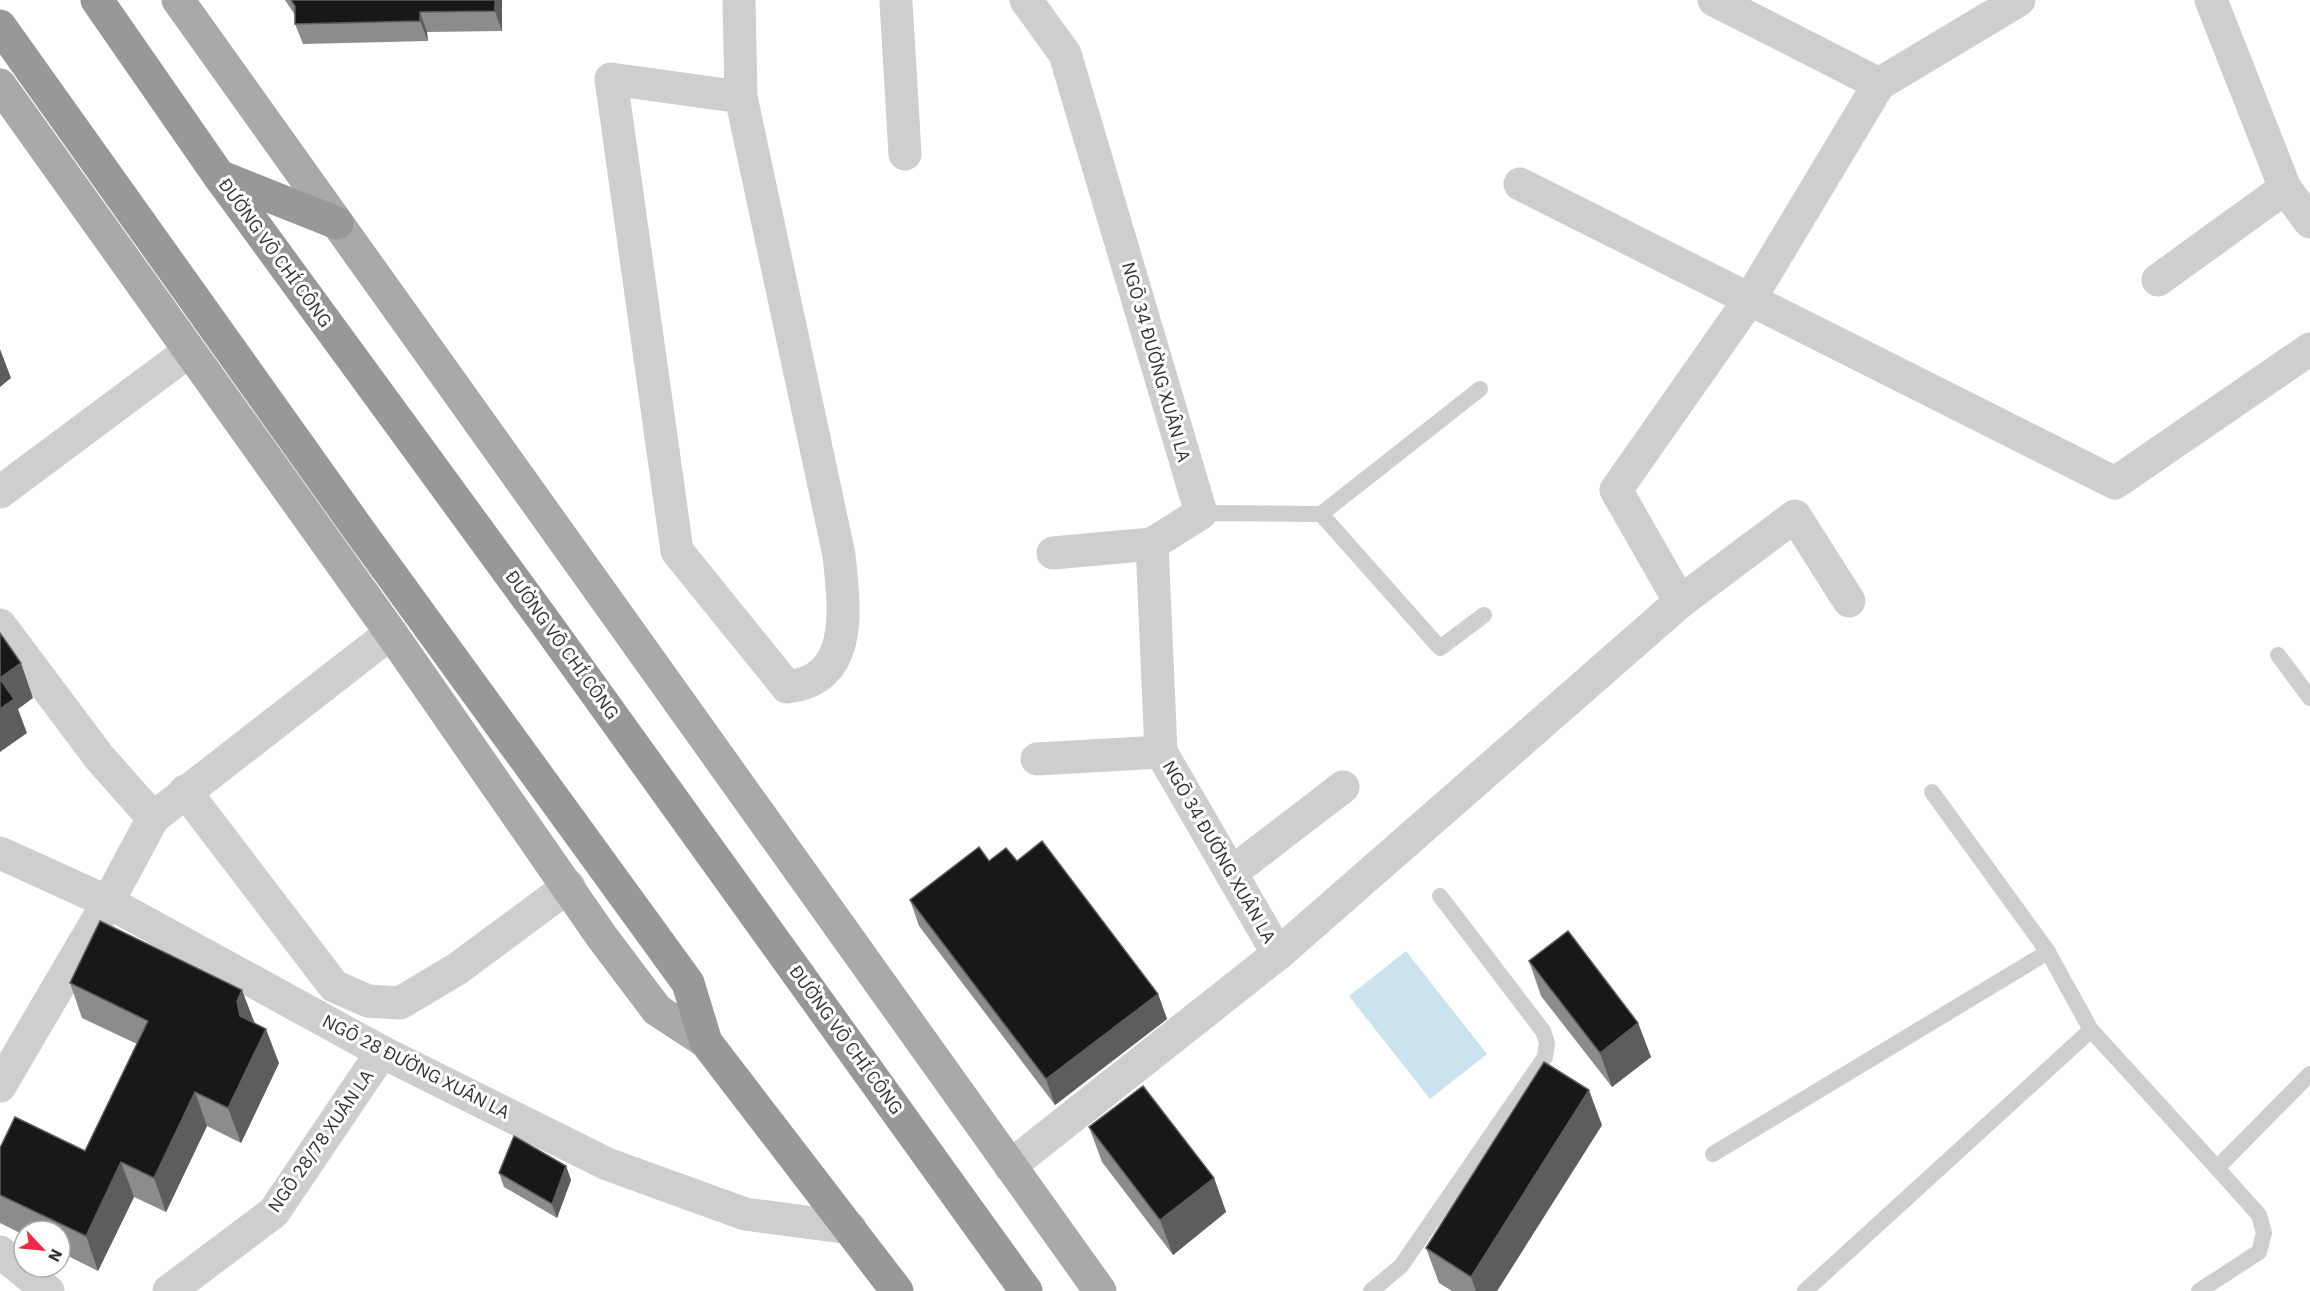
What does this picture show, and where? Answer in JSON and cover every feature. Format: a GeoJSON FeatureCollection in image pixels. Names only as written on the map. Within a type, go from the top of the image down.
{"type":"FeatureCollection","features":[{"type":"Feature","properties":{"kind":"highway","name":"ĐƯỜNG VÕ CHÍ CÔNG"},"geometry":{"type":"LineString","coordinates":[[97,0],[219,176],[535,608],[1026,1291]]}},
{"type":"Feature","properties":{"kind":"highway"},"geometry":{"type":"LineString","coordinates":[[0,26],[361,533],[688,983],[706,1042],[897,1291]]}},
{"type":"Feature","properties":{"kind":"highway"},"geometry":{"type":"LineString","coordinates":[[219,176],[337,223]]}},
{"type":"Feature","properties":{"kind":"main road"},"geometry":{"type":"LineString","coordinates":[[178,0],[1100,1291]]}},
{"type":"Feature","properties":{"kind":"main road"},"geometry":{"type":"LineString","coordinates":[[0,85],[657,1010],[706,1042]]}},
{"type":"Feature","properties":{"kind":"street"},"geometry":{"type":"LineString","coordinates":[[739,0],[741,97],[839,555],[844,610],[842,635],[834,660],[816,678],[802,685],[787,687],[676,551],[611,79],[741,97]]}},
{"type":"Feature","properties":{"kind":"street","name":"NGÕ 34 ĐƯỜNG XUÂN LA"},"geometry":{"type":"LineString","coordinates":[[1026,0],[1065,54],[1201,513]]}},
{"type":"Feature","properties":{"kind":"street"},"geometry":{"type":"LineString","coordinates":[[1680,602],[1616,490],[1750,299],[1879,84],[2019,0]]}},
{"type":"Feature","properties":{"kind":"street"},"geometry":{"type":"LineString","coordinates":[[2211,0],[2285,188],[2310,222]]}},
{"type":"Feature","properties":{"kind":"street"},"geometry":{"type":"LineString","coordinates":[[894,1],[905,154]]}},
{"type":"Feature","properties":{"kind":"street"},"geometry":{"type":"LineString","coordinates":[[1728,3],[1879,84]]}},
{"type":"Feature","properties":{"kind":"street"},"geometry":{"type":"LineString","coordinates":[[1520,184],[2115,483],[2310,349]]}},
{"type":"Feature","properties":{"kind":"street"},"geometry":{"type":"LineString","coordinates":[[2158,280],[2285,188]]}},
{"type":"Feature","properties":{"kind":"street"},"geometry":{"type":"LineString","coordinates":[[0,492],[188,352]]}},
{"type":"Feature","properties":{"kind":"street"},"geometry":{"type":"LineString","coordinates":[[1053,553],[1152,544],[1201,513]]}},
{"type":"Feature","properties":{"kind":"street"},"geometry":{"type":"LineString","coordinates":[[1278,954],[1680,602],[1795,516],[1849,601]]}},
{"type":"Feature","properties":{"kind":"street","name":"NGÕ 34 ĐƯỜNG XUÂN LA"},"geometry":{"type":"LineString","coordinates":[[1010,1166],[1278,954],[1161,752],[1152,544]]}},
{"type":"Feature","properties":{"kind":"street"},"geometry":{"type":"LineString","coordinates":[[0,625],[99,757],[153,818]]}},
{"type":"Feature","properties":{"kind":"street"},"geometry":{"type":"LineString","coordinates":[[0,1086],[108,903],[153,818],[390,633]]}},
{"type":"Feature","properties":{"kind":"street"},"geometry":{"type":"LineString","coordinates":[[1037,759],[1161,752]]}},
{"type":"Feature","properties":{"kind":"street"},"geometry":{"type":"LineString","coordinates":[[1231,873],[1342,787]]}},
{"type":"Feature","properties":{"kind":"street"},"geometry":{"type":"LineString","coordinates":[[185,791],[334,986],[368,1002],[400,1002],[409,997],[457,969],[569,886]]}},
{"type":"Feature","properties":{"kind":"street","name":"NGÕ 28 ĐƯỜNG XUÂN LA"},"geometry":{"type":"LineString","coordinates":[[0,853],[108,903],[382,1052],[607,1164],[745,1214],[850,1228]]}},
{"type":"Feature","properties":{"kind":"street","name":"NGÕ 28/78 XUÂN LA"},"geometry":{"type":"LineString","coordinates":[[169,1291],[274,1212],[382,1052]]}},
{"type":"Feature","properties":{"kind":"street"},"geometry":{"type":"LineString","coordinates":[[0,1252],[48,1291]]}},
{"type":"Feature","properties":{"kind":"lane"},"geometry":{"type":"LineString","coordinates":[[1201,513],[1321,514],[1480,389]]}},
{"type":"Feature","properties":{"kind":"lane"},"geometry":{"type":"LineString","coordinates":[[1321,514],[1440,648],[1484,615]]}},
{"type":"Feature","properties":{"kind":"lane"},"geometry":{"type":"LineString","coordinates":[[2278,655],[2310,698]]}},
{"type":"Feature","properties":{"kind":"lane"},"geometry":{"type":"LineString","coordinates":[[1932,792],[2048,952],[2091,1030],[2259,1215],[2264,1233],[2259,1252],[2222,1286],[2199,1291]]}},
{"type":"Feature","properties":{"kind":"lane"},"geometry":{"type":"LineString","coordinates":[[1371,1291],[1401,1266],[1545,1057],[1546,1043],[1543,1031],[1440,896]]}},
{"type":"Feature","properties":{"kind":"lane"},"geometry":{"type":"LineString","coordinates":[[1713,1154],[2048,952]]}},
{"type":"Feature","properties":{"kind":"lane"},"geometry":{"type":"LineString","coordinates":[[1805,1291],[2091,1030]]}},
{"type":"Feature","properties":{"kind":"lane"},"geometry":{"type":"LineString","coordinates":[[2217,1168],[2310,1074]]}},
{"type":"Feature","properties":{"kind":"water"},"geometry":{"type":"Polygon","coordinates":[[[1406,951],[1487,1054],[1430,1099],[1349,996],[1406,951]]]}},
{"type":"Feature","properties":{"kind":"building"},"geometry":{"type":"Polygon","coordinates":[[[291,0],[495,0],[495,11],[420,12],[420,21],[295,24],[295,6],[291,0]]]}},
{"type":"Feature","properties":{"kind":"building"},"geometry":{"type":"Polygon","coordinates":[[[0,633],[21,663],[0,678],[0,633]]]}},
{"type":"Feature","properties":{"kind":"building"},"geometry":{"type":"Polygon","coordinates":[[[0,679],[14,699],[0,709],[0,679]]]}},
{"type":"Feature","properties":{"kind":"building"},"geometry":{"type":"Polygon","coordinates":[[[1042,841],[1158,994],[1046,1079],[910,900],[979,847],[989,861],[1006,848],[1017,861],[1042,841]]]}},
{"type":"Feature","properties":{"kind":"building"},"geometry":{"type":"Polygon","coordinates":[[[100,921],[242,990],[237,1001],[240,1016],[266,1029],[228,1108],[195,1092],[154,1178],[121,1162],[86,1236],[72,1229],[72,1219],[50,1219],[0,1195],[0,1148],[15,1117],[85,1151],[148,1021],[70,983],[100,921]]]}},
{"type":"Feature","properties":{"kind":"building"},"geometry":{"type":"Polygon","coordinates":[[[1568,931],[1638,1023],[1600,1053],[1529,961],[1568,931]]]}},
{"type":"Feature","properties":{"kind":"building"},"geometry":{"type":"Polygon","coordinates":[[[1544,1062],[1589,1090],[1471,1277],[1426,1248],[1544,1062]]]}},
{"type":"Feature","properties":{"kind":"building"},"geometry":{"type":"Polygon","coordinates":[[[1143,1086],[1214,1178],[1160,1220],[1089,1127],[1143,1086]]]}},
{"type":"Feature","properties":{"kind":"building"},"geometry":{"type":"Polygon","coordinates":[[[514,1136],[566,1166],[552,1204],[499,1173],[514,1136]]]}}]}
